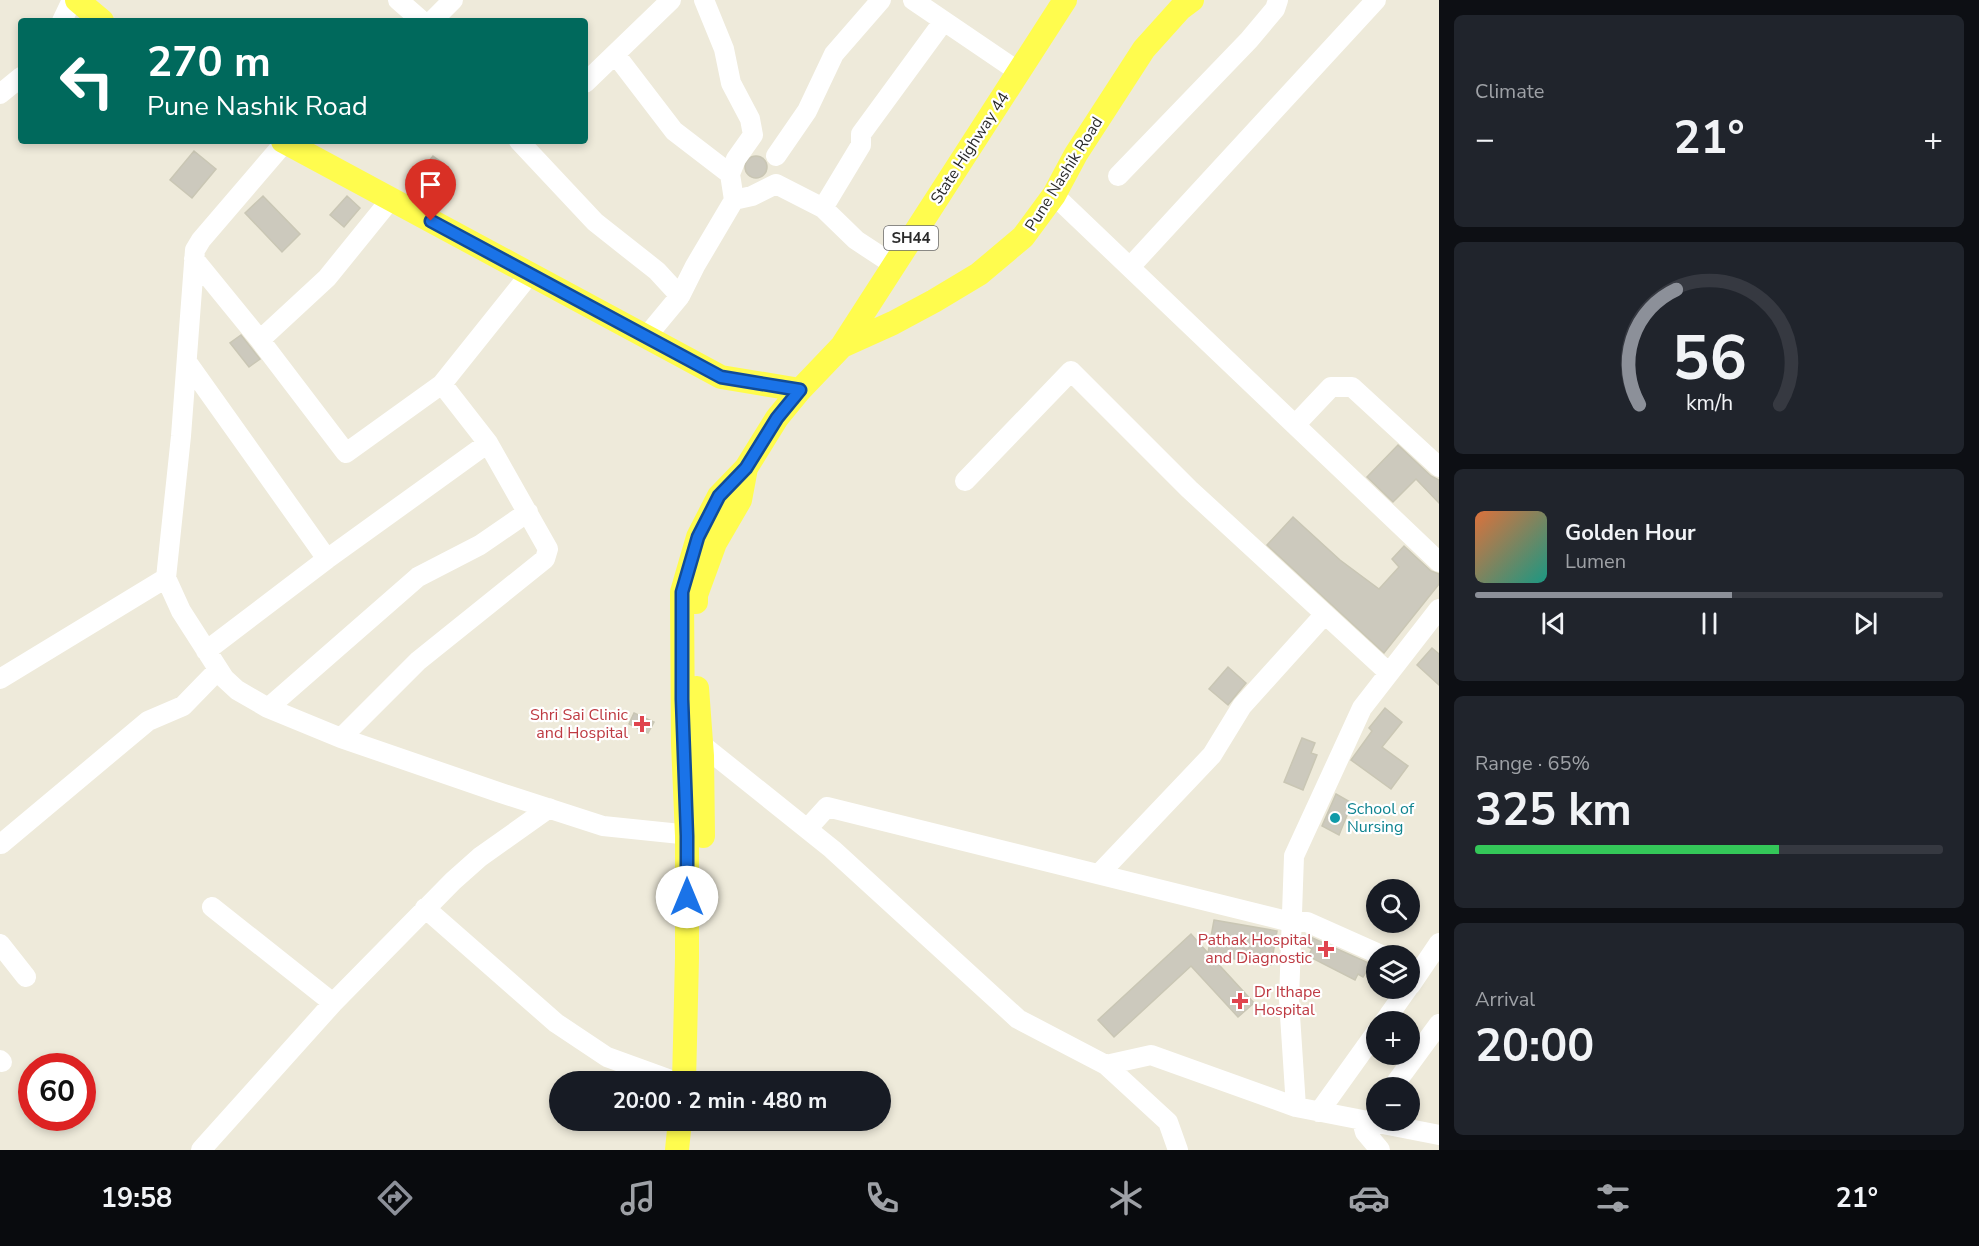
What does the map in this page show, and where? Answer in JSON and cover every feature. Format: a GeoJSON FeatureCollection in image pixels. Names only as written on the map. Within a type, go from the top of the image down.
{"type":"FeatureCollection","features":[{"type":"Feature","properties":{"kind":"main road"},"geometry":{"type":"LineString","coordinates":[[74,0],[98,18]]}},
{"type":"Feature","properties":{"kind":"main road","name":"State Highway 44"},"geometry":{"type":"LineString","coordinates":[[698,1071],[702,994],[692,744],[689,593],[698,537],[719,496],[746,468],[777,418],[842,346],[1065,0]]}},
{"type":"Feature","properties":{"kind":"main road","name":"Pune Nashik Road"},"geometry":{"type":"LineString","coordinates":[[842,346],[893,323],[980,274],[1023,237],[1054,195],[1076,154],[1144,49],[1191,0]]}},
{"type":"Feature","properties":{"kind":"main road"},"geometry":{"type":"LineString","coordinates":[[288,144],[721,377],[800,390]]}},
{"type":"Feature","properties":{"kind":"main road","name":"State Highway 44"},"geometry":{"type":"LineString","coordinates":[[684,1071],[687,958],[695,836]]}},
{"type":"Feature","properties":{"kind":"main road"},"geometry":{"type":"LineString","coordinates":[[677,1150],[679,1131]]}},
{"type":"Feature","properties":{"kind":"main road"},"geometry":{"type":"LineString","coordinates":[[691,1150],[693,1131]]}},
{"type":"Feature","properties":{"kind":"street"},"geometry":{"type":"LineString","coordinates":[[64,18],[74,0]]}},
{"type":"Feature","properties":{"kind":"street"},"geometry":{"type":"LineString","coordinates":[[398,0],[419,18]]}},
{"type":"Feature","properties":{"kind":"street"},"geometry":{"type":"LineString","coordinates":[[435,18],[453,0]]}},
{"type":"Feature","properties":{"kind":"street"},"geometry":{"type":"LineString","coordinates":[[588,80],[671,0]]}},
{"type":"Feature","properties":{"kind":"street"},"geometry":{"type":"LineString","coordinates":[[704,0],[724,49],[731,83],[750,119],[753,135],[776,156]]}},
{"type":"Feature","properties":{"kind":"street"},"geometry":{"type":"LineString","coordinates":[[776,184],[776,156],[807,111],[834,54],[881,0]]}},
{"type":"Feature","properties":{"kind":"street"},"geometry":{"type":"LineString","coordinates":[[913,0],[1019,72]]}},
{"type":"Feature","properties":{"kind":"street"},"geometry":{"type":"LineString","coordinates":[[1118,176],[1250,40],[1275,9],[1278,0]]}},
{"type":"Feature","properties":{"kind":"street"},"geometry":{"type":"LineString","coordinates":[[1130,267],[1376,0]]}},
{"type":"Feature","properties":{"kind":"street"},"geometry":{"type":"LineString","coordinates":[[823,208],[861,145],[861,134],[943,22]]}},
{"type":"Feature","properties":{"kind":"street"},"geometry":{"type":"LineString","coordinates":[[615,54],[674,131],[730,174]]}},
{"type":"Feature","properties":{"kind":"street"},"geometry":{"type":"LineString","coordinates":[[0,94],[18,79]]}},
{"type":"Feature","properties":{"kind":"street"},"geometry":{"type":"LineString","coordinates":[[646,337],[680,296],[734,200],[730,174],[736,159],[753,135]]}},
{"type":"Feature","properties":{"kind":"street"},"geometry":{"type":"LineString","coordinates":[[282,144],[195,250],[187,362],[166,578],[181,610],[224,678],[237,690],[268,708],[342,738],[603,826],[695,836]]}},
{"type":"Feature","properties":{"kind":"street"},"geometry":{"type":"LineString","coordinates":[[522,144],[595,222],[657,271],[680,296]]}},
{"type":"Feature","properties":{"kind":"street"},"geometry":{"type":"LineString","coordinates":[[776,184],[823,208],[856,240],[894,265]]}},
{"type":"Feature","properties":{"kind":"street"},"geometry":{"type":"LineString","coordinates":[[734,200],[752,196],[776,184]]}},
{"type":"Feature","properties":{"kind":"street"},"geometry":{"type":"LineString","coordinates":[[1054,195],[1439,562]]}},
{"type":"Feature","properties":{"kind":"street"},"geometry":{"type":"LineString","coordinates":[[260,340],[327,278],[391,200]]}},
{"type":"Feature","properties":{"kind":"street"},"geometry":{"type":"LineString","coordinates":[[194,259],[260,340],[346,453],[442,384],[530,274]]}},
{"type":"Feature","properties":{"kind":"street"},"geometry":{"type":"LineString","coordinates":[[187,362],[327,559]]}},
{"type":"Feature","properties":{"kind":"street"},"geometry":{"type":"LineString","coordinates":[[965,481],[1071,371],[1190,489],[1389,673]]}},
{"type":"Feature","properties":{"kind":"street"},"geometry":{"type":"LineString","coordinates":[[342,738],[418,661],[545,559],[548,549],[488,443],[442,384]]}},
{"type":"Feature","properties":{"kind":"street"},"geometry":{"type":"LineString","coordinates":[[1295,425],[1331,387],[1352,387],[1439,467]]}},
{"type":"Feature","properties":{"kind":"street"},"geometry":{"type":"LineString","coordinates":[[206,651],[327,559],[488,443]]}},
{"type":"Feature","properties":{"kind":"street"},"geometry":{"type":"LineString","coordinates":[[268,708],[418,577],[480,545],[528,512]]}},
{"type":"Feature","properties":{"kind":"street"},"geometry":{"type":"LineString","coordinates":[[0,679],[166,578]]}},
{"type":"Feature","properties":{"kind":"street"},"geometry":{"type":"LineString","coordinates":[[1296,1107],[1289,1000],[1294,856],[1362,708],[1439,609]]}},
{"type":"Feature","properties":{"kind":"street"},"geometry":{"type":"LineString","coordinates":[[1099,874],[1212,755],[1242,706],[1325,614]]}},
{"type":"Feature","properties":{"kind":"street"},"geometry":{"type":"LineString","coordinates":[[1,844],[148,722],[183,706],[218,670]]}},
{"type":"Feature","properties":{"kind":"street"},"geometry":{"type":"LineString","coordinates":[[692,744],[808,828],[1018,1019],[1106,1065],[1168,1122],[1178,1150]]}},
{"type":"Feature","properties":{"kind":"street"},"geometry":{"type":"LineString","coordinates":[[808,828],[827,807],[1292,922],[1307,922],[1366,948]]}},
{"type":"Feature","properties":{"kind":"street"},"geometry":{"type":"LineString","coordinates":[[201,1150],[333,1003],[425,908],[480,857],[549,808]]}},
{"type":"Feature","properties":{"kind":"street"},"geometry":{"type":"LineString","coordinates":[[212,907],[333,1003]]}},
{"type":"Feature","properties":{"kind":"street"},"geometry":{"type":"LineString","coordinates":[[425,908],[556,1023],[607,1057],[646,1071]]}},
{"type":"Feature","properties":{"kind":"street"},"geometry":{"type":"LineString","coordinates":[[1420,971],[1439,943]]}},
{"type":"Feature","properties":{"kind":"street"},"geometry":{"type":"LineString","coordinates":[[0,944],[26,977]]}},
{"type":"Feature","properties":{"kind":"street"},"geometry":{"type":"LineString","coordinates":[[1400,1077],[1439,1024]]}},
{"type":"Feature","properties":{"kind":"street"},"geometry":{"type":"LineString","coordinates":[[1319,1112],[1366,1046]]}},
{"type":"Feature","properties":{"kind":"street"},"geometry":{"type":"LineString","coordinates":[[1106,1065],[1151,1054],[1296,1107],[1437,1136]]}},
{"type":"Feature","properties":{"kind":"street"},"geometry":{"type":"LineString","coordinates":[[1362,1121],[1365,1132],[1380,1150]]}},
{"type":"Feature","properties":{"kind":"building"},"geometry":{"type":"Polygon","coordinates":[[[194,151],[216,169],[192,198],[170,180],[194,151]]]}},
{"type":"Feature","properties":{"kind":"building"},"geometry":{"type":"Polygon","coordinates":[[[433,156],[444,164],[427,186],[416,177],[433,156]]]}},
{"type":"Feature","properties":{"kind":"building"},"geometry":{"type":"Polygon","coordinates":[[[756,156],[764,159],[767,167],[764,175],[756,178],[748,175],[745,167],[748,159],[756,156]]]}},
{"type":"Feature","properties":{"kind":"building"},"geometry":{"type":"Polygon","coordinates":[[[263,196],[300,234],[282,252],[245,213],[263,196]]]}},
{"type":"Feature","properties":{"kind":"building"},"geometry":{"type":"Polygon","coordinates":[[[347,196],[360,208],[344,227],[330,215],[347,196]]]}},
{"type":"Feature","properties":{"kind":"building"},"geometry":{"type":"Polygon","coordinates":[[[241,335],[260,359],[249,367],[230,343],[241,335]]]}},
{"type":"Feature","properties":{"kind":"building"},"geometry":{"type":"Polygon","coordinates":[[[1398,445],[1431,476],[1439,480],[1439,503],[1416,479],[1393,502],[1367,477],[1398,445]]]}},
{"type":"Feature","properties":{"kind":"building"},"geometry":{"type":"Polygon","coordinates":[[[1293,517],[1340,560],[1379,589],[1399,567],[1392,559],[1404,546],[1431,571],[1439,574],[1439,584],[1384,653],[1267,545],[1293,517]]]}},
{"type":"Feature","properties":{"kind":"building"},"geometry":{"type":"Polygon","coordinates":[[[1432,648],[1439,654],[1439,685],[1417,665],[1432,648]]]}},
{"type":"Feature","properties":{"kind":"building"},"geometry":{"type":"Polygon","coordinates":[[[1228,667],[1246,683],[1228,705],[1209,689],[1228,667]]]}},
{"type":"Feature","properties":{"kind":"building"},"geometry":{"type":"Polygon","coordinates":[[[1385,708],[1402,722],[1382,747],[1408,766],[1391,789],[1351,760],[1372,731],[1369,728],[1385,708]]]}},
{"type":"Feature","properties":{"kind":"building"},"geometry":{"type":"Polygon","coordinates":[[[634,713],[654,722],[648,733],[629,724],[634,713]]]}},
{"type":"Feature","properties":{"kind":"building"},"geometry":{"type":"Polygon","coordinates":[[[1302,738],[1315,743],[1311,753],[1317,755],[1303,790],[1284,782],[1302,738]]]}},
{"type":"Feature","properties":{"kind":"building","name":"School of Nursing"},"geometry":{"type":"Polygon","coordinates":[[[1336,794],[1352,803],[1339,835],[1322,826],[1336,794]]]}},
{"type":"Feature","properties":{"kind":"building"},"geometry":{"type":"Polygon","coordinates":[[[1214,920],[1277,931],[1271,965],[1210,955],[1254,1003],[1238,1017],[1191,966],[1114,1037],[1098,1020],[1191,934],[1208,953],[1214,920]]]}},
{"type":"Feature","properties":{"kind":"building"},"geometry":{"type":"Polygon","coordinates":[[[1308,936],[1366,962],[1366,972],[1363,977],[1358,974],[1355,980],[1308,956],[1312,949],[1303,944],[1308,936]]]}},
{"type":"Feature","properties":{"kind":"place","name":"Shri Sai Clinic and Hospital"},"geometry":{"type":"Point","coordinates":[642,724]}},
{"type":"Feature","properties":{"kind":"place","name":"School of Nursing"},"geometry":{"type":"Point","coordinates":[1335,818]}},
{"type":"Feature","properties":{"kind":"place","name":"Pathak Hospital and Diagnostic"},"geometry":{"type":"Point","coordinates":[1326,949]}},
{"type":"Feature","properties":{"kind":"place","name":"Dr Ithape Hospital"},"geometry":{"type":"Point","coordinates":[1240,1001]}},
{"type":"Feature","properties":{"kind":"route"},"geometry":{"type":"LineString","coordinates":[[431,221],[721,377],[800,390],[777,418],[746,468],[719,496],[698,537],[682,592],[687,897]]}}]}
